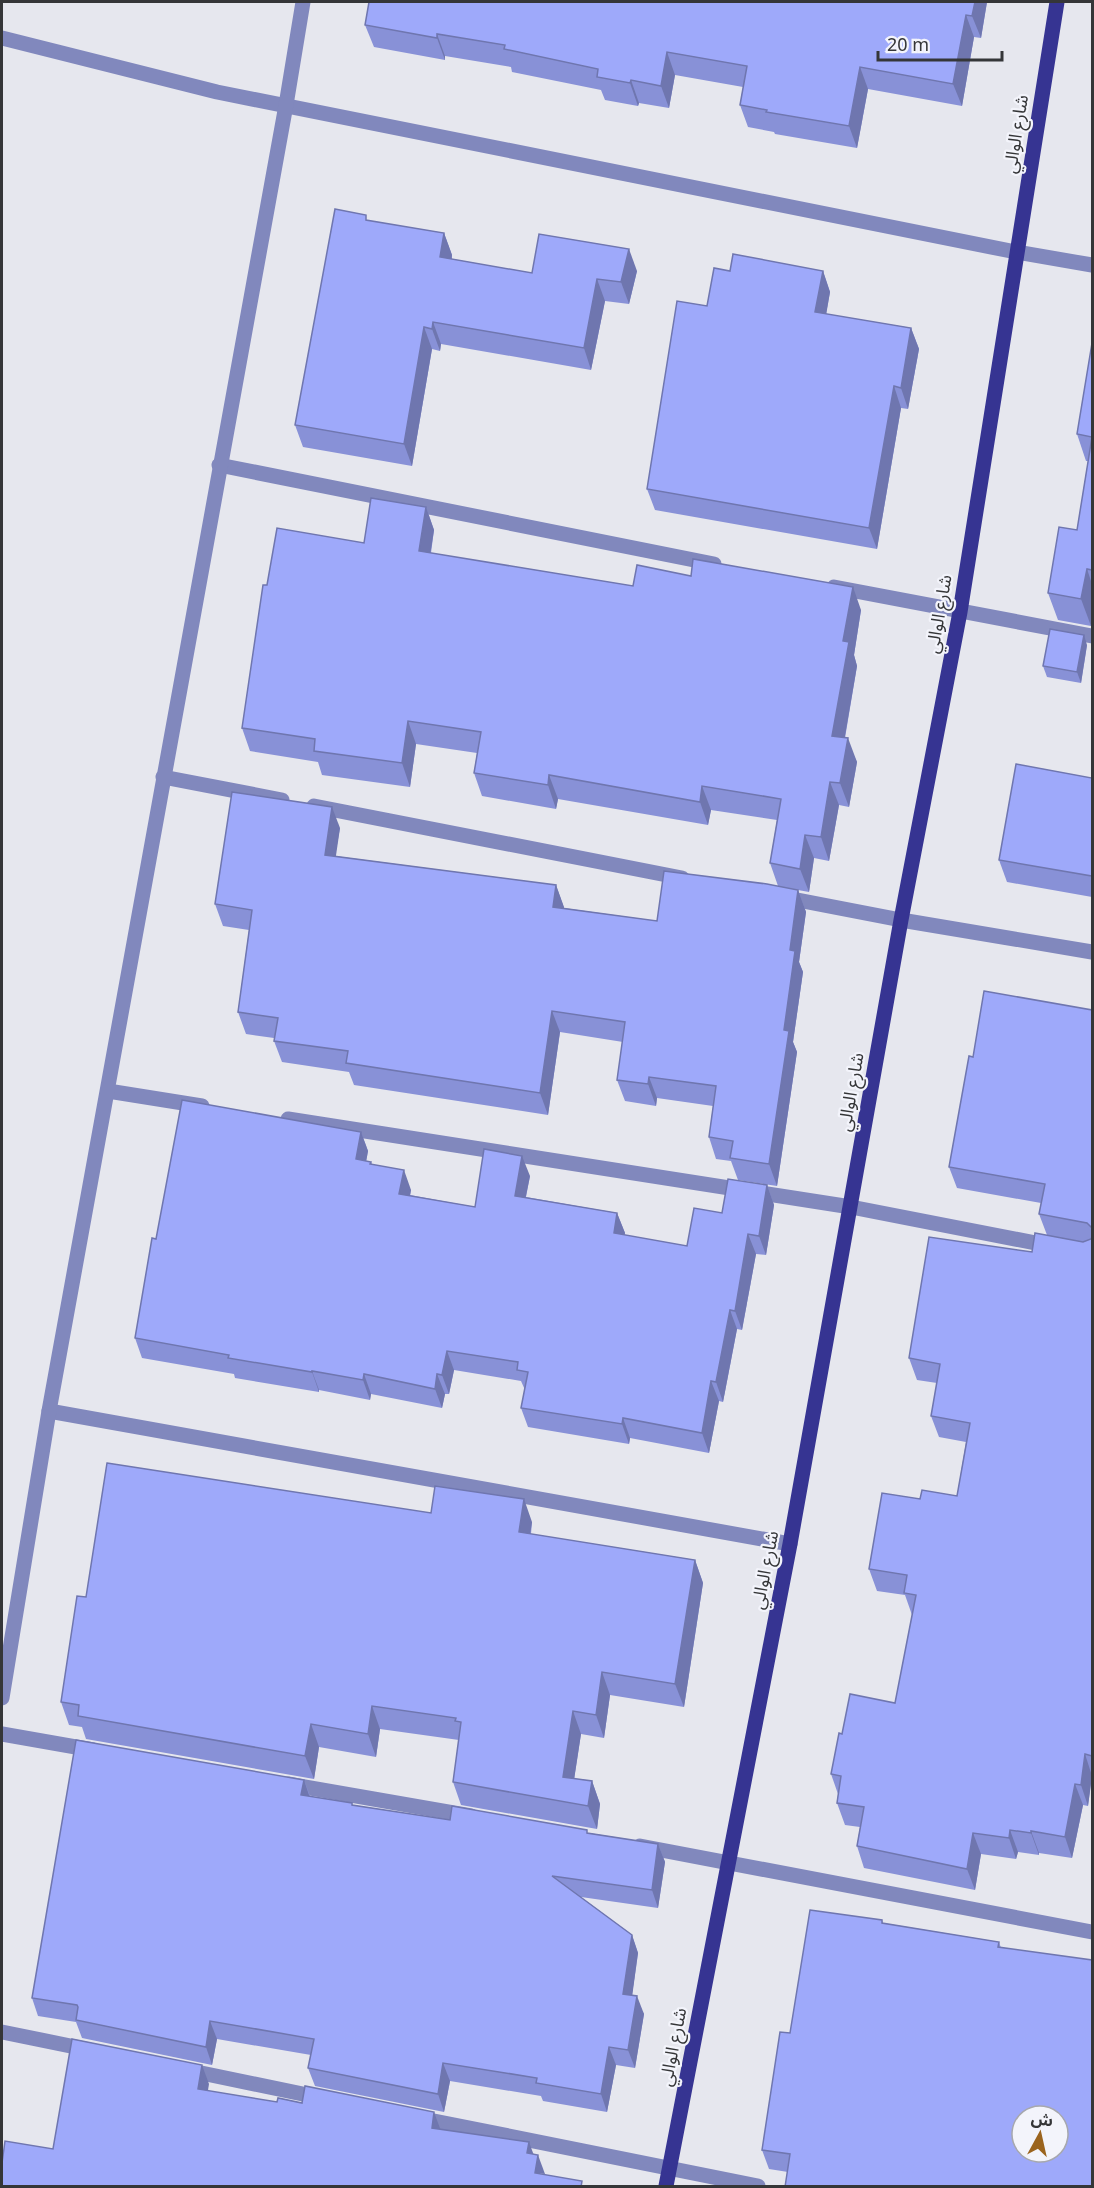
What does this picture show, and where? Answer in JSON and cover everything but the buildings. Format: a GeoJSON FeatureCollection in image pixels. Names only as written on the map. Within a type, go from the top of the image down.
{"type":"FeatureCollection","features":[{"type":"Feature","properties":{"kind":"main road","name":"شارع الوالي"},"geometry":{"type":"LineString","coordinates":[[666,2187],[790,1544],[901,920],[960,612],[1057,2]]}},
{"type":"Feature","properties":{"kind":"street"},"geometry":{"type":"LineString","coordinates":[[2,1698],[49,1411],[303,2]]}},
{"type":"Feature","properties":{"kind":"street"},"geometry":{"type":"LineString","coordinates":[[2,38],[217,92],[1092,266]]}},
{"type":"Feature","properties":{"kind":"street"},"geometry":{"type":"LineString","coordinates":[[219,465],[725,566]]}},
{"type":"Feature","properties":{"kind":"street"},"geometry":{"type":"LineString","coordinates":[[819,584],[1092,636]]}},
{"type":"Feature","properties":{"kind":"street"},"geometry":{"type":"LineString","coordinates":[[163,777],[702,882]]}},
{"type":"Feature","properties":{"kind":"street"},"geometry":{"type":"LineString","coordinates":[[772,895],[901,920],[1092,952]]}},
{"type":"Feature","properties":{"kind":"street"},"geometry":{"type":"LineString","coordinates":[[108,1091],[214,1108]]}},
{"type":"Feature","properties":{"kind":"street"},"geometry":{"type":"LineString","coordinates":[[273,1117],[850,1207],[1092,1254]]}},
{"type":"Feature","properties":{"kind":"street"},"geometry":{"type":"LineString","coordinates":[[49,1411],[790,1544]]}},
{"type":"Feature","properties":{"kind":"street"},"geometry":{"type":"LineString","coordinates":[[2,1734],[107,1753]]}},
{"type":"Feature","properties":{"kind":"street"},"geometry":{"type":"LineString","coordinates":[[271,1781],[483,1818]]}},
{"type":"Feature","properties":{"kind":"street"},"geometry":{"type":"LineString","coordinates":[[623,1843],[1092,1932]]}},
{"type":"Feature","properties":{"kind":"street"},"geometry":{"type":"LineString","coordinates":[[2,2032],[107,2054]]}},
{"type":"Feature","properties":{"kind":"street"},"geometry":{"type":"LineString","coordinates":[[177,2068],[341,2102]]}},
{"type":"Feature","properties":{"kind":"street"},"geometry":{"type":"LineString","coordinates":[[400,2114],[758,2187]]}}]}
